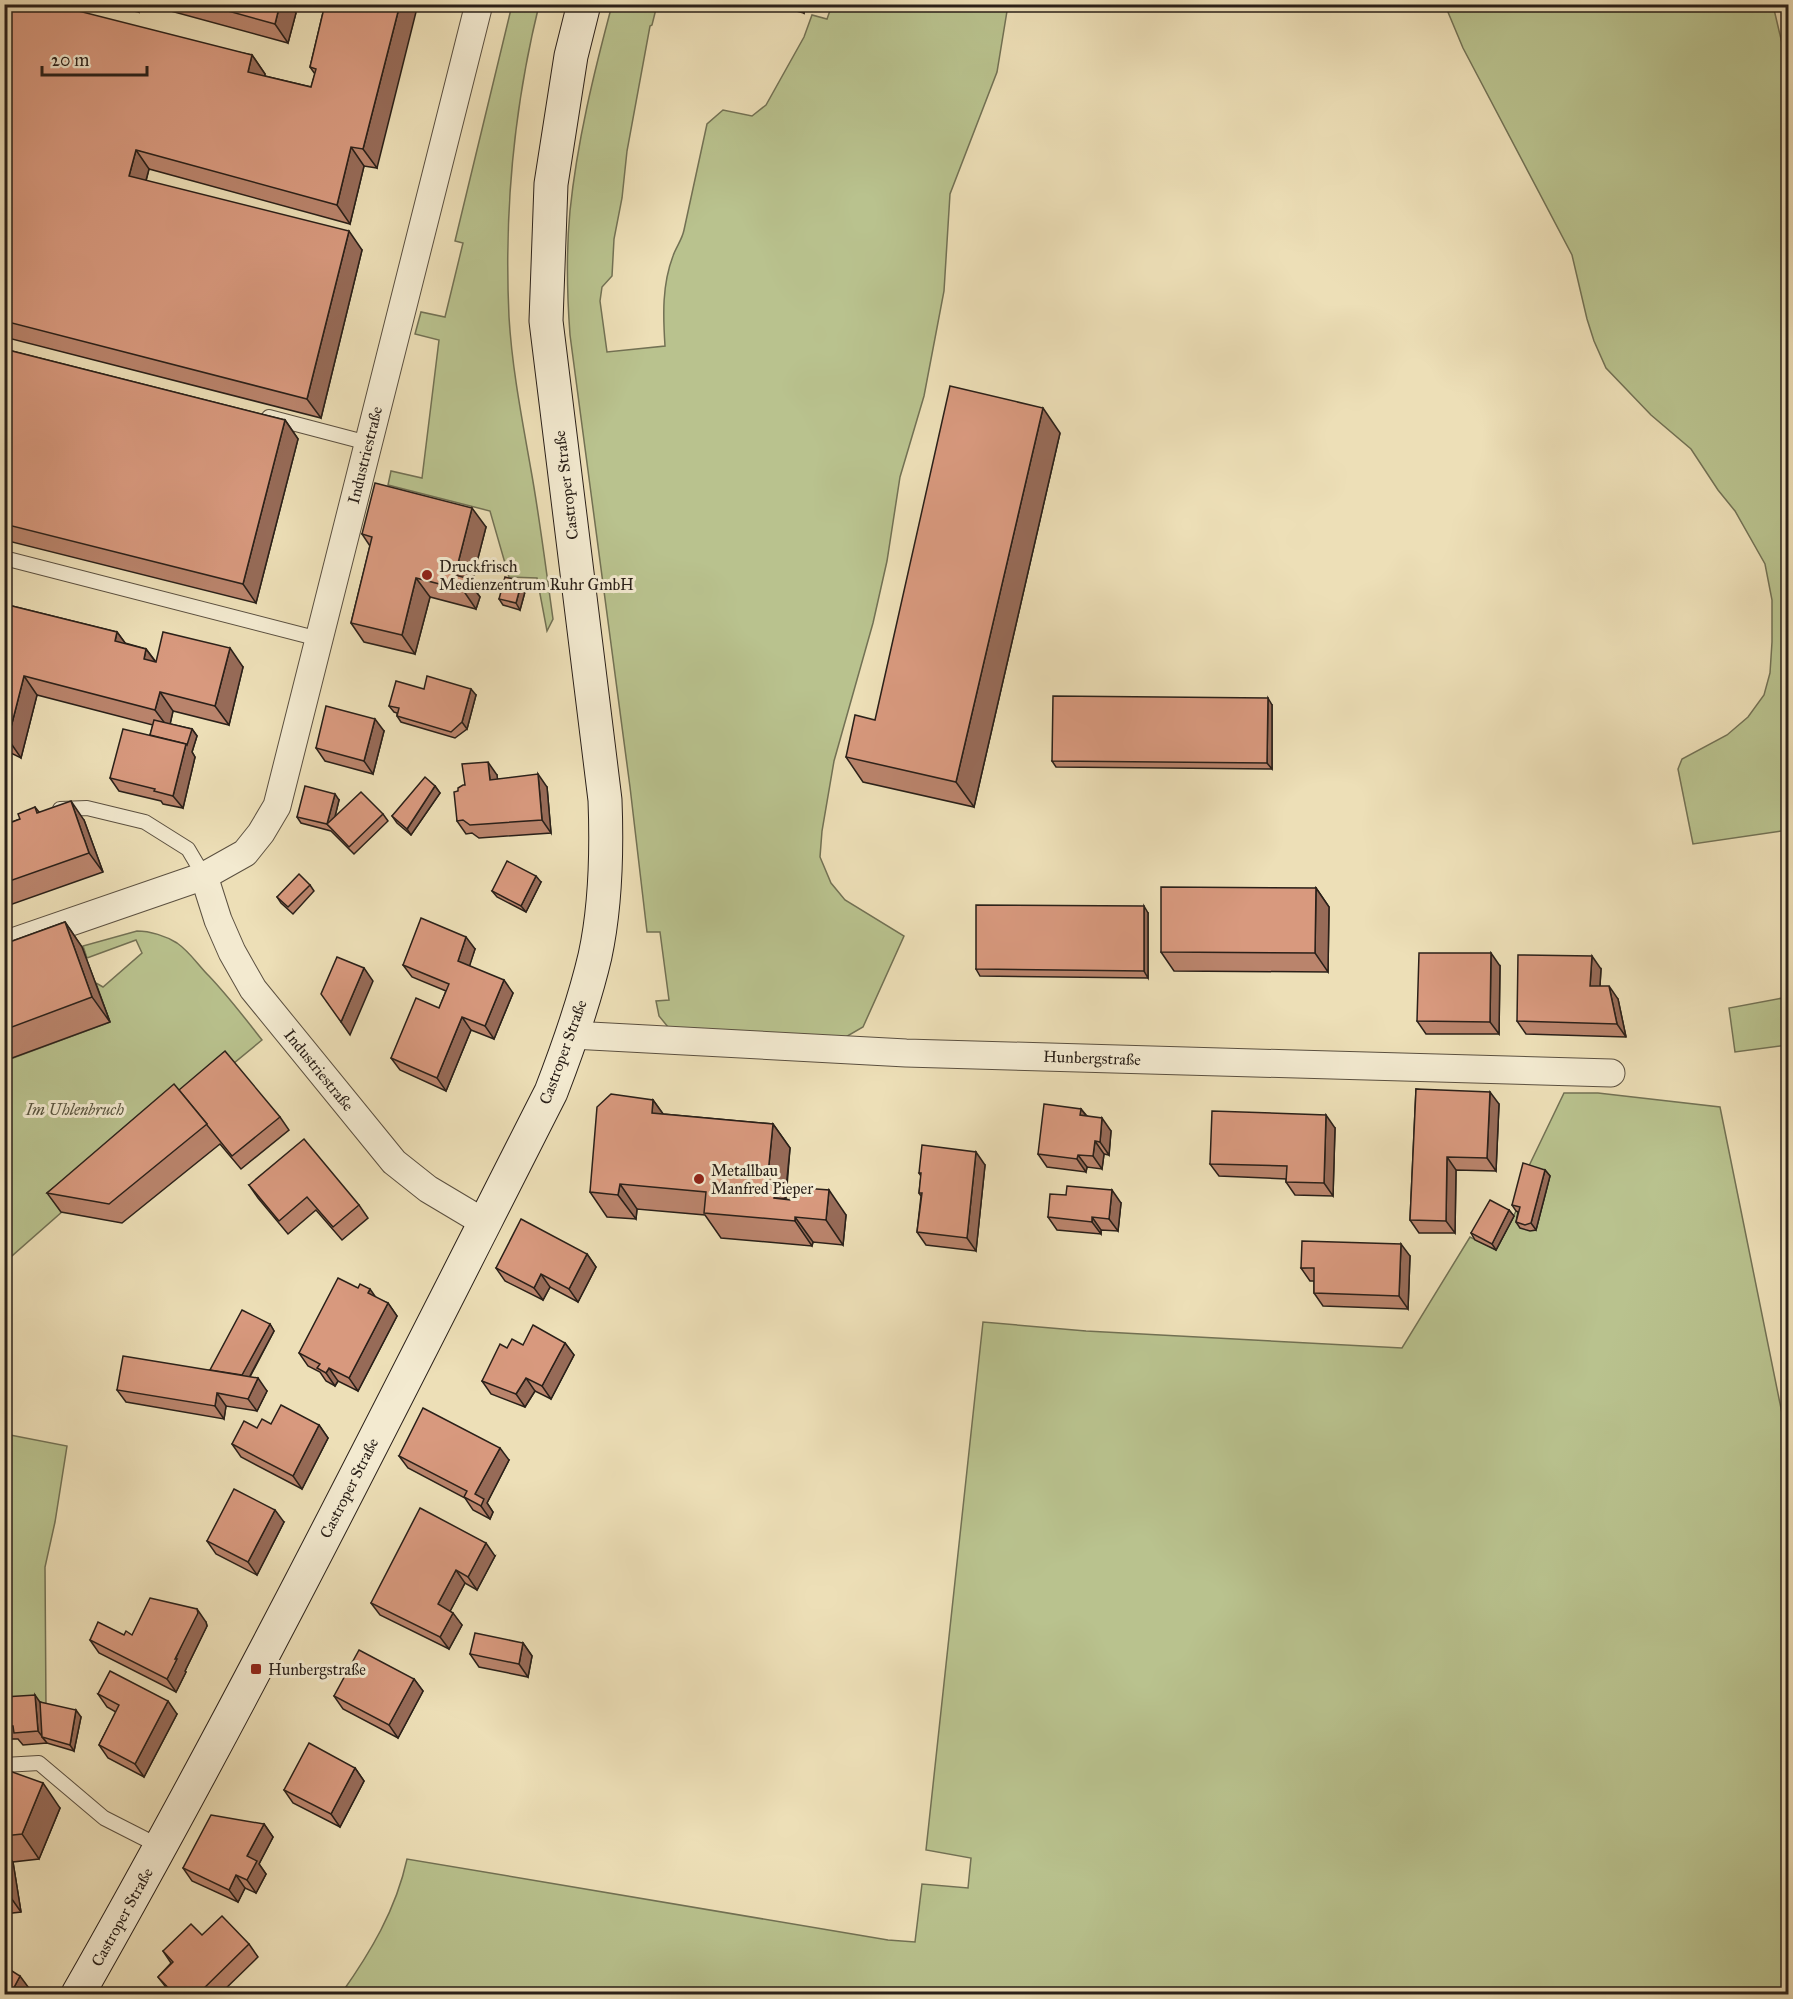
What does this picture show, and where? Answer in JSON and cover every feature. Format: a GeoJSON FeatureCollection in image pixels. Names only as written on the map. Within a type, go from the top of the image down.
{"type":"FeatureCollection","features":[{"type":"Feature","properties":{"kind":"main road","name":"Castroper Straße"},"geometry":{"type":"LineString","coordinates":[[78,1995],[161,1847],[256,1669],[551,1092],[572,1035],[595,954],[603,899],[607,847],[605,800],[546,321],[551,184],[571,56],[584,4]]}},
{"type":"Feature","properties":{"kind":"street","name":"Industriestraße"},"geometry":{"type":"LineString","coordinates":[[4,945],[204,876],[245,853],[261,833],[277,806],[479,4]]}},
{"type":"Feature","properties":{"kind":"street","name":"Industriestraße"},"geometry":{"type":"LineString","coordinates":[[204,876],[222,931],[260,998],[394,1162],[428,1189],[485,1223]]}},
{"type":"Feature","properties":{"kind":"street","name":"Hunbergstraße"},"geometry":{"type":"LineString","coordinates":[[572,1035],[906,1053],[1611,1073]]}},
{"type":"Feature","properties":{"kind":"lane"},"geometry":{"type":"LineString","coordinates":[[257,414],[368,443]]}},
{"type":"Feature","properties":{"kind":"lane"},"geometry":{"type":"LineString","coordinates":[[4,558],[319,639]]}},
{"type":"Feature","properties":{"kind":"lane"},"geometry":{"type":"LineString","coordinates":[[43,815],[63,808],[87,808],[145,822],[188,849],[204,876]]}},
{"type":"Feature","properties":{"kind":"lane"},"geometry":{"type":"LineString","coordinates":[[4,1765],[39,1763],[104,1818],[161,1847]]}},
{"type":"Feature","properties":{"kind":"green space"},"geometry":{"type":"Polygon","coordinates":[[[512,5],[539,5],[517,121],[510,199],[508,278],[510,336],[515,374],[553,619],[547,631],[537,578],[509,577],[490,511],[388,485],[391,471],[422,478],[439,340],[415,334],[421,312],[445,317],[463,243],[455,241],[512,5]]]}},
{"type":"Feature","properties":{"kind":"green space"},"geometry":{"type":"Polygon","coordinates":[[[612,5],[657,5],[650,26],[627,151],[622,198],[614,239],[612,276],[602,287],[600,301],[607,352],[665,346],[665,289],[669,267],[683,234],[707,124],[723,110],[752,116],[766,105],[804,37],[812,15],[827,19],[832,5],[1008,5],[997,72],[950,194],[944,291],[924,396],[900,477],[887,561],[873,623],[834,761],[822,831],[820,857],[831,883],[845,900],[904,936],[863,1027],[844,1038],[668,1027],[659,1016],[656,1001],[669,1000],[660,932],[647,932],[570,335],[568,304],[568,242],[573,185],[587,107],[612,5]]]}},
{"type":"Feature","properties":{"kind":"green space"},"geometry":{"type":"Polygon","coordinates":[[[1445,5],[1773,5],[1788,69],[1788,830],[1693,844],[1678,769],[1682,759],[1727,735],[1748,717],[1764,695],[1770,673],[1772,642],[1772,600],[1765,564],[1735,511],[1691,449],[1651,415],[1606,368],[1587,319],[1572,255],[1463,48],[1445,5]]]}},
{"type":"Feature","properties":{"kind":"green space","name":"Im Uhlenbruch"},"geometry":{"type":"Polygon","coordinates":[[[137,931],[163,936],[182,947],[223,991],[262,1040],[189,1100],[5,1262],[5,1061],[110,1022],[96,983],[103,987],[142,953],[136,940],[87,958],[83,946],[137,931]]]}},
{"type":"Feature","properties":{"kind":"green space"},"geometry":{"type":"Polygon","coordinates":[[[1788,997],[1788,1045],[1735,1052],[1729,1008],[1788,997]]]}},
{"type":"Feature","properties":{"kind":"green space"},"geometry":{"type":"Polygon","coordinates":[[[1564,1093],[1598,1093],[1720,1107],[1788,1443],[1788,1994],[341,1994],[381,1930],[396,1896],[407,1859],[888,1940],[915,1942],[922,1884],[968,1888],[971,1858],[926,1850],[983,1322],[1086,1331],[1402,1348],[1470,1237],[1496,1250],[1516,1211],[1527,1170],[1564,1093]]]}},
{"type":"Feature","properties":{"kind":"green space"},"geometry":{"type":"Polygon","coordinates":[[[5,1434],[67,1446],[45,1567],[46,1708],[5,1710],[5,1434]]]}},
{"type":"Feature","properties":{"kind":"building"},"geometry":{"type":"Polygon","coordinates":[[[4,4],[51,4],[252,55],[248,72],[311,87],[316,69],[310,67],[325,4],[400,4],[363,149],[351,147],[337,205],[136,150],[129,176],[349,231],[307,399],[4,321],[4,4]]]}},
{"type":"Feature","properties":{"kind":"building"},"geometry":{"type":"Polygon","coordinates":[[[203,4],[280,4],[275,24],[203,4]]]}},
{"type":"Feature","properties":{"kind":"building"},"geometry":{"type":"Polygon","coordinates":[[[4,349],[285,420],[243,584],[4,524],[4,349]]]}},
{"type":"Feature","properties":{"kind":"building"},"geometry":{"type":"Polygon","coordinates":[[[950,386],[1043,408],[956,782],[846,757],[855,715],[875,720],[950,386]]]}},
{"type":"Feature","properties":{"kind":"building","name":"Druckfrisch Medienzentrum Ruhr GmbH"},"geometry":{"type":"Polygon","coordinates":[[[375,483],[472,508],[455,575],[466,578],[463,590],[416,578],[402,635],[351,623],[372,537],[362,534],[375,483]]]}},
{"type":"Feature","properties":{"kind":"building"},"geometry":{"type":"Polygon","coordinates":[[[505,577],[522,581],[516,603],[499,599],[505,577]]]}},
{"type":"Feature","properties":{"kind":"building"},"geometry":{"type":"Polygon","coordinates":[[[4,604],[117,632],[115,641],[146,649],[144,659],[156,662],[163,632],[230,648],[215,706],[160,692],[155,710],[24,676],[8,739],[4,737],[4,604]]]}},
{"type":"Feature","properties":{"kind":"building"},"geometry":{"type":"Polygon","coordinates":[[[427,676],[471,689],[462,722],[451,732],[397,716],[399,708],[389,706],[396,681],[424,689],[427,676]]]}},
{"type":"Feature","properties":{"kind":"building"},"geometry":{"type":"Polygon","coordinates":[[[1053,696],[1268,698],[1267,763],[1052,761],[1053,696]]]}},
{"type":"Feature","properties":{"kind":"building"},"geometry":{"type":"Polygon","coordinates":[[[326,706],[375,719],[364,761],[316,748],[326,706]]]}},
{"type":"Feature","properties":{"kind":"building"},"geometry":{"type":"Polygon","coordinates":[[[154,720],[192,729],[187,745],[150,735],[154,720]]]}},
{"type":"Feature","properties":{"kind":"building"},"geometry":{"type":"Polygon","coordinates":[[[123,729],[186,744],[173,796],[110,778],[123,729]]]}},
{"type":"Feature","properties":{"kind":"building"},"geometry":{"type":"Polygon","coordinates":[[[488,762],[490,780],[538,774],[542,820],[470,825],[463,820],[457,821],[454,792],[465,785],[462,764],[488,762]]]}},
{"type":"Feature","properties":{"kind":"building"},"geometry":{"type":"Polygon","coordinates":[[[425,777],[435,786],[407,829],[392,816],[425,777]]]}},
{"type":"Feature","properties":{"kind":"building"},"geometry":{"type":"Polygon","coordinates":[[[305,786],[335,794],[327,824],[297,817],[305,786]]]}},
{"type":"Feature","properties":{"kind":"building"},"geometry":{"type":"Polygon","coordinates":[[[361,792],[383,814],[349,847],[327,824],[361,792]]]}},
{"type":"Feature","properties":{"kind":"building"},"geometry":{"type":"Polygon","coordinates":[[[71,801],[89,853],[4,883],[4,825],[20,819],[18,814],[35,807],[37,813],[71,801]]]}},
{"type":"Feature","properties":{"kind":"building"},"geometry":{"type":"Polygon","coordinates":[[[507,861],[536,876],[521,906],[492,891],[507,861]]]}},
{"type":"Feature","properties":{"kind":"building"},"geometry":{"type":"Polygon","coordinates":[[[299,874],[310,885],[288,907],[277,897],[299,874]]]}},
{"type":"Feature","properties":{"kind":"building"},"geometry":{"type":"Polygon","coordinates":[[[1161,887],[1316,888],[1315,953],[1161,952],[1161,887]]]}},
{"type":"Feature","properties":{"kind":"building"},"geometry":{"type":"Polygon","coordinates":[[[976,905],[1144,906],[1144,971],[976,969],[976,905]]]}},
{"type":"Feature","properties":{"kind":"building"},"geometry":{"type":"Polygon","coordinates":[[[421,918],[466,937],[458,961],[504,980],[485,1026],[462,1017],[437,1078],[391,1058],[416,998],[439,1008],[449,984],[403,965],[421,918]]]}},
{"type":"Feature","properties":{"kind":"building"},"geometry":{"type":"Polygon","coordinates":[[[65,922],[92,997],[4,1030],[4,944],[65,922]]]}},
{"type":"Feature","properties":{"kind":"building"},"geometry":{"type":"Polygon","coordinates":[[[1419,953],[1491,953],[1490,1022],[1417,1021],[1419,953]]]}},
{"type":"Feature","properties":{"kind":"building"},"geometry":{"type":"Polygon","coordinates":[[[1518,955],[1592,956],[1590,986],[1609,986],[1617,1024],[1517,1021],[1518,955]]]}},
{"type":"Feature","properties":{"kind":"building"},"geometry":{"type":"Polygon","coordinates":[[[337,957],[364,968],[341,1022],[321,994],[337,957]]]}},
{"type":"Feature","properties":{"kind":"building"},"geometry":{"type":"Polygon","coordinates":[[[225,1051],[280,1117],[232,1156],[179,1090],[225,1051]]]}},
{"type":"Feature","properties":{"kind":"building"},"geometry":{"type":"Polygon","coordinates":[[[174,1084],[207,1124],[109,1204],[47,1193],[174,1084]]]}},
{"type":"Feature","properties":{"kind":"building"},"geometry":{"type":"Polygon","coordinates":[[[1416,1089],[1490,1092],[1487,1158],[1447,1157],[1446,1221],[1410,1220],[1416,1089]]]}},
{"type":"Feature","properties":{"kind":"building","name":"Metallbau Manfred Pieper"},"geometry":{"type":"Polygon","coordinates":[[[611,1094],[653,1100],[652,1113],[773,1124],[767,1184],[776,1185],[774,1198],[790,1200],[791,1187],[829,1190],[826,1220],[795,1217],[795,1221],[704,1213],[706,1192],[620,1184],[618,1195],[590,1192],[597,1107],[611,1094]]]}},
{"type":"Feature","properties":{"kind":"building"},"geometry":{"type":"Polygon","coordinates":[[[1044,1104],[1081,1109],[1080,1115],[1102,1118],[1100,1142],[1095,1141],[1093,1156],[1078,1155],[1077,1159],[1038,1154],[1044,1104]]]}},
{"type":"Feature","properties":{"kind":"building"},"geometry":{"type":"Polygon","coordinates":[[[1212,1111],[1326,1115],[1324,1183],[1286,1182],[1287,1166],[1210,1164],[1212,1111]]]}},
{"type":"Feature","properties":{"kind":"building"},"geometry":{"type":"Polygon","coordinates":[[[304,1139],[359,1205],[333,1227],[307,1197],[279,1221],[249,1185],[304,1139]]]}},
{"type":"Feature","properties":{"kind":"building"},"geometry":{"type":"Polygon","coordinates":[[[922,1145],[976,1152],[967,1238],[917,1232],[922,1193],[919,1193],[921,1173],[919,1173],[922,1145]]]}},
{"type":"Feature","properties":{"kind":"building"},"geometry":{"type":"Polygon","coordinates":[[[1523,1163],[1545,1170],[1531,1223],[1525,1225],[1516,1222],[1520,1207],[1512,1205],[1523,1163]]]}},
{"type":"Feature","properties":{"kind":"building"},"geometry":{"type":"Polygon","coordinates":[[[1067,1186],[1112,1190],[1109,1219],[1092,1217],[1092,1222],[1048,1217],[1050,1194],[1066,1195],[1067,1186]]]}},
{"type":"Feature","properties":{"kind":"building"},"geometry":{"type":"Polygon","coordinates":[[[1490,1200],[1509,1210],[1492,1244],[1471,1233],[1490,1200]]]}},
{"type":"Feature","properties":{"kind":"building"},"geometry":{"type":"Polygon","coordinates":[[[521,1219],[587,1254],[569,1289],[541,1274],[534,1288],[496,1268],[521,1219]]]}},
{"type":"Feature","properties":{"kind":"building"},"geometry":{"type":"Polygon","coordinates":[[[1302,1241],[1401,1244],[1399,1296],[1314,1293],[1314,1268],[1301,1268],[1302,1241]]]}},
{"type":"Feature","properties":{"kind":"building"},"geometry":{"type":"Polygon","coordinates":[[[338,1278],[358,1288],[360,1284],[370,1289],[368,1293],[388,1303],[349,1378],[329,1368],[326,1373],[317,1368],[320,1364],[299,1353],[338,1278]]]}},
{"type":"Feature","properties":{"kind":"building"},"geometry":{"type":"Polygon","coordinates":[[[242,1310],[270,1324],[242,1375],[210,1370],[242,1310]]]}},
{"type":"Feature","properties":{"kind":"building"},"geometry":{"type":"Polygon","coordinates":[[[533,1325],[565,1343],[542,1386],[526,1378],[516,1394],[482,1381],[500,1344],[507,1348],[512,1339],[523,1345],[533,1325]]]}},
{"type":"Feature","properties":{"kind":"building"},"geometry":{"type":"Polygon","coordinates":[[[123,1356],[258,1378],[248,1399],[217,1393],[215,1406],[117,1390],[123,1356]]]}},
{"type":"Feature","properties":{"kind":"building"},"geometry":{"type":"Polygon","coordinates":[[[281,1405],[319,1425],[293,1476],[232,1444],[244,1421],[257,1428],[262,1419],[271,1424],[281,1405]]]}},
{"type":"Feature","properties":{"kind":"building"},"geometry":{"type":"Polygon","coordinates":[[[423,1408],[500,1448],[475,1494],[484,1499],[481,1506],[464,1497],[467,1491],[399,1456],[423,1408]]]}},
{"type":"Feature","properties":{"kind":"building"},"geometry":{"type":"Polygon","coordinates":[[[234,1489],[275,1510],[248,1562],[207,1541],[234,1489]]]}},
{"type":"Feature","properties":{"kind":"building"},"geometry":{"type":"Polygon","coordinates":[[[420,1508],[486,1543],[468,1577],[456,1570],[438,1604],[453,1613],[440,1637],[371,1603],[420,1508]]]}},
{"type":"Feature","properties":{"kind":"building"},"geometry":{"type":"Polygon","coordinates":[[[150,1598],[197,1609],[198,1613],[167,1679],[90,1640],[98,1622],[124,1635],[126,1631],[132,1635],[150,1598]]]}},
{"type":"Feature","properties":{"kind":"building"},"geometry":{"type":"Polygon","coordinates":[[[475,1633],[523,1643],[519,1664],[470,1654],[475,1633]]]}},
{"type":"Feature","properties":{"kind":"building"},"geometry":{"type":"Polygon","coordinates":[[[359,1650],[414,1679],[389,1725],[334,1696],[359,1650]]]}},
{"type":"Feature","properties":{"kind":"building"},"geometry":{"type":"Polygon","coordinates":[[[110,1671],[168,1701],[135,1764],[99,1745],[119,1705],[98,1694],[110,1671]]]}},
{"type":"Feature","properties":{"kind":"building"},"geometry":{"type":"Polygon","coordinates":[[[35,1695],[38,1731],[14,1733],[13,1726],[4,1726],[4,1697],[35,1695]]]}},
{"type":"Feature","properties":{"kind":"building"},"geometry":{"type":"Polygon","coordinates":[[[40,1702],[76,1710],[70,1745],[42,1737],[40,1702]]]}},
{"type":"Feature","properties":{"kind":"building"},"geometry":{"type":"Polygon","coordinates":[[[309,1743],[355,1768],[331,1814],[284,1790],[309,1743]]]}},
{"type":"Feature","properties":{"kind":"building"},"geometry":{"type":"Polygon","coordinates":[[[4,1769],[43,1783],[22,1834],[4,1836],[4,1769]]]}},
{"type":"Feature","properties":{"kind":"building"},"geometry":{"type":"Polygon","coordinates":[[[211,1815],[264,1824],[247,1856],[257,1861],[247,1880],[236,1875],[229,1890],[183,1868],[211,1815]]]}},
{"type":"Feature","properties":{"kind":"building"},"geometry":{"type":"Polygon","coordinates":[[[222,1916],[249,1944],[197,1995],[175,1995],[158,1977],[173,1962],[163,1951],[191,1924],[202,1935],[222,1916]]]}},
{"type":"Feature","properties":{"kind":"building"},"geometry":{"type":"Polygon","coordinates":[[[4,1966],[20,1976],[10,1995],[4,1995],[4,1966]]]}},
{"type":"Feature","properties":{"kind":"place","name":"Druckfrisch Medienzentrum Ruhr GmbH"},"geometry":{"type":"Point","coordinates":[427,575]}},
{"type":"Feature","properties":{"kind":"place","name":"Metallbau Manfred Pieper"},"geometry":{"type":"Point","coordinates":[699,1179]}},
{"type":"Feature","properties":{"kind":"place","name":"Hunbergstraße"},"geometry":{"type":"Point","coordinates":[256,1669]}}]}
